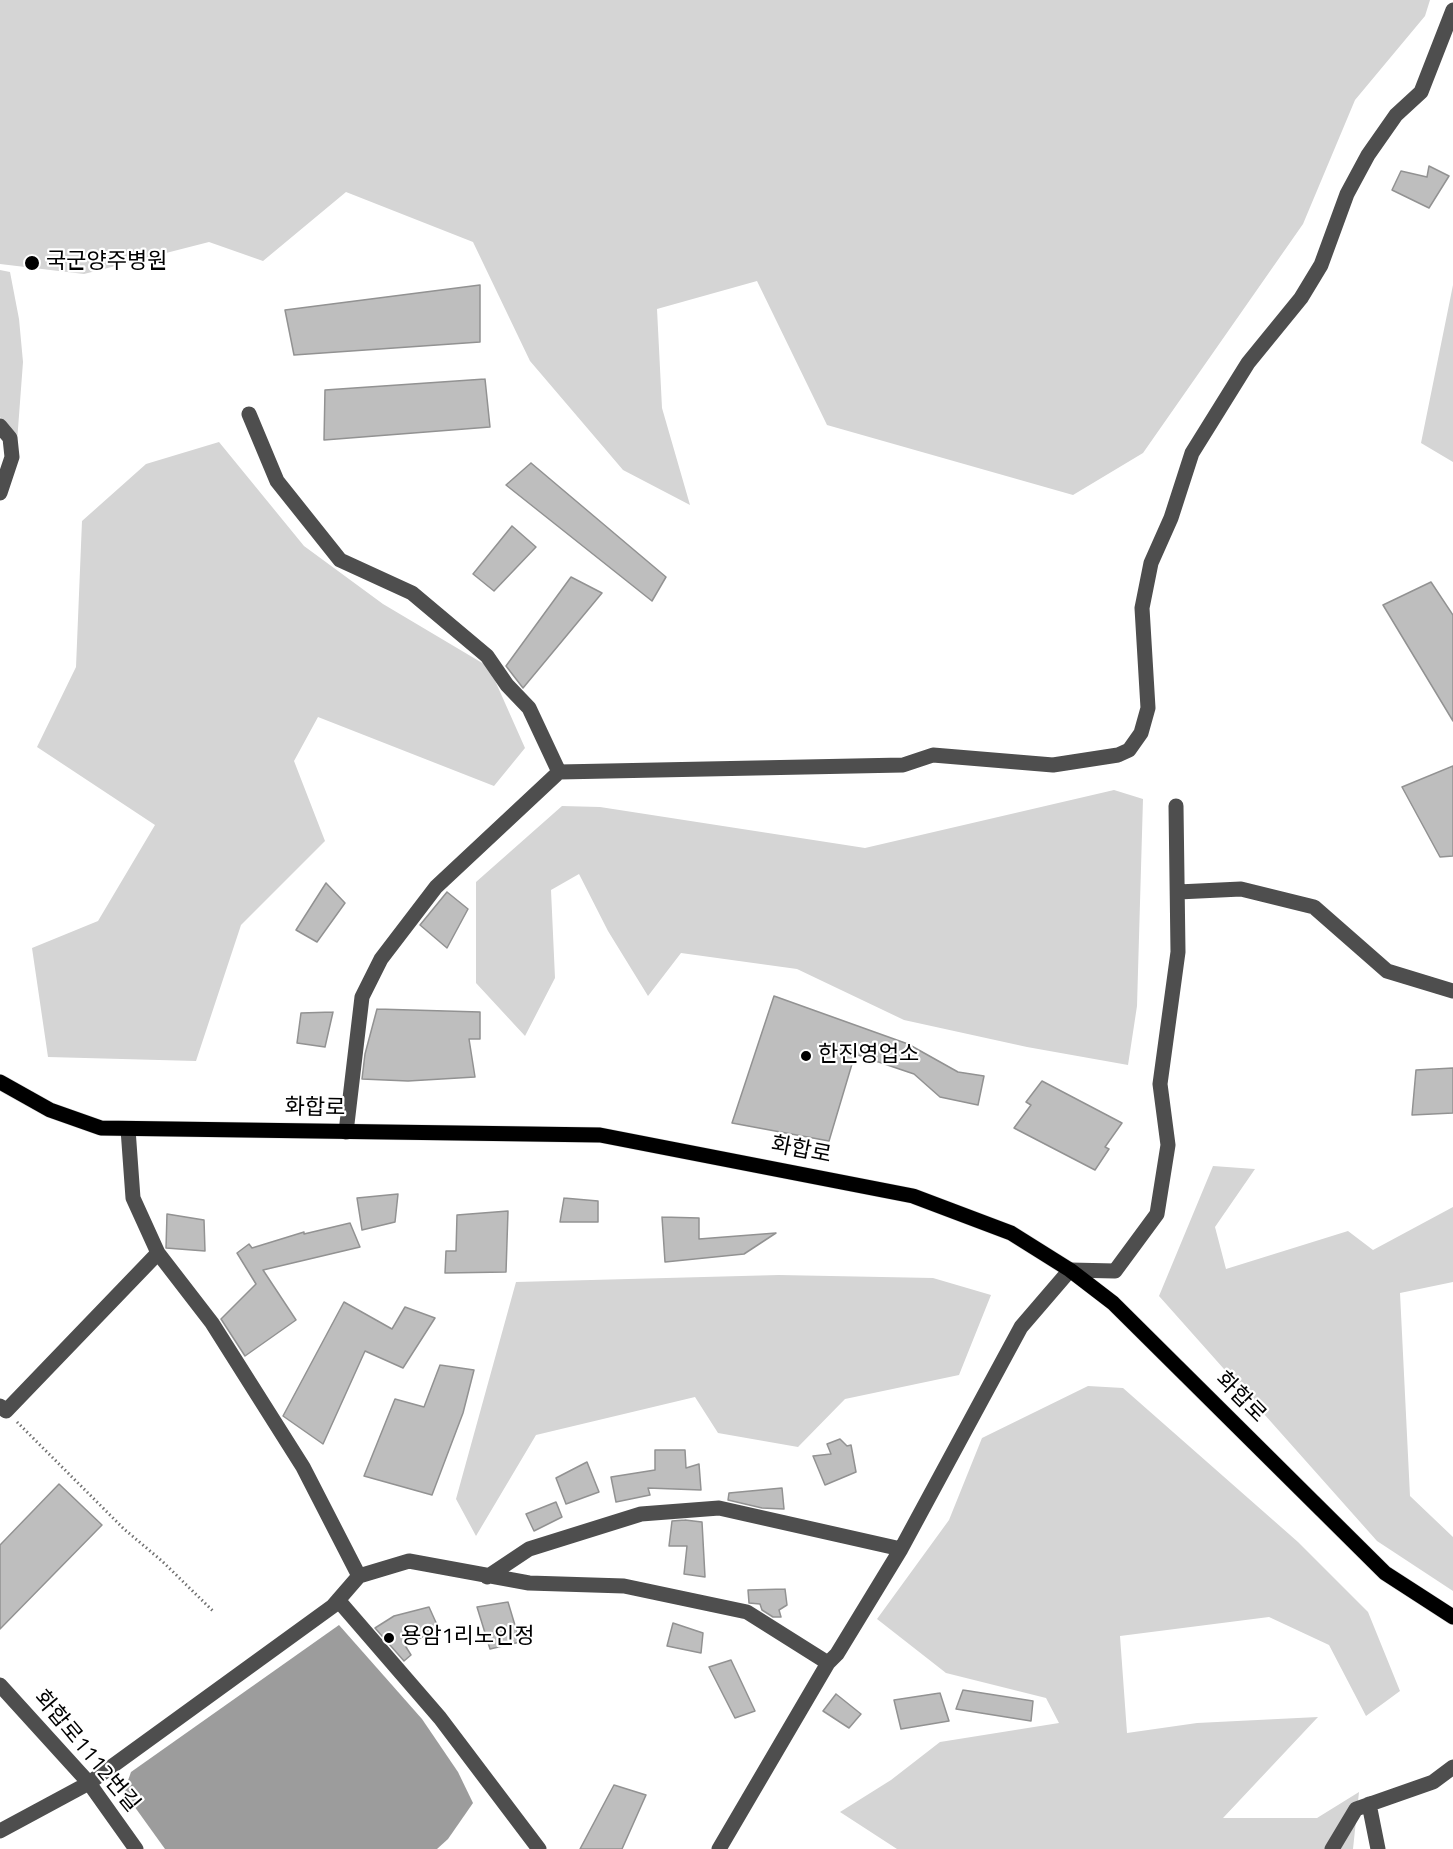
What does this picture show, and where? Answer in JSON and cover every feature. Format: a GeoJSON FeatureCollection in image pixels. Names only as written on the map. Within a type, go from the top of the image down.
{"type":"FeatureCollection","features":[{"type":"Feature","properties":{"kind":"main road","name":"화합로"},"geometry":{"type":"LineString","coordinates":[[0,1082],[60,1114],[101,1128],[600,1135],[913,1196],[1011,1233],[1070,1270],[1113,1303],[1385,1573],[1453,1617]]}},
{"type":"Feature","properties":{"kind":"street"},"geometry":{"type":"LineString","coordinates":[[346,1132],[362,997],[381,959],[436,887],[559,772],[892,766],[903,765],[933,755],[1053,765],[1118,755],[1129,750],[1141,733],[1148,708],[1142,608],[1151,563],[1171,519],[1192,453],[1248,363],[1301,298],[1321,265],[1347,194],[1368,155],[1396,115],[1421,93],[1453,10]]}},
{"type":"Feature","properties":{"kind":"street"},"geometry":{"type":"LineString","coordinates":[[249,414],[277,481],[340,560],[412,593],[487,656],[507,685],[529,708],[559,772]]}},
{"type":"Feature","properties":{"kind":"street"},"geometry":{"type":"LineString","coordinates":[[0,426],[10,438],[12,457],[0,493]]}},
{"type":"Feature","properties":{"kind":"street"},"geometry":{"type":"LineString","coordinates":[[720,1849],[828,1663],[837,1654],[901,1549],[1021,1328],[1070,1270],[1115,1271],[1157,1214],[1168,1145],[1160,1084],[1178,952],[1176,806]]}},
{"type":"Feature","properties":{"kind":"street"},"geometry":{"type":"LineString","coordinates":[[1178,892],[1241,889],[1314,907],[1387,971],[1453,991]]}},
{"type":"Feature","properties":{"kind":"street"},"geometry":{"type":"LineString","coordinates":[[128,1129],[133,1198],[158,1253],[212,1323],[303,1467],[359,1576]]}},
{"type":"Feature","properties":{"kind":"street"},"geometry":{"type":"LineString","coordinates":[[3,1409],[158,1253]]}},
{"type":"Feature","properties":{"kind":"street"},"geometry":{"type":"LineString","coordinates":[[487,1577],[529,1549],[641,1514],[719,1508],[901,1549]]}},
{"type":"Feature","properties":{"kind":"street"},"geometry":{"type":"LineString","coordinates":[[0,1832],[89,1783],[338,1600],[359,1576],[409,1561],[529,1583],[624,1586],[747,1612],[828,1663]]}},
{"type":"Feature","properties":{"kind":"street"},"geometry":{"type":"LineString","coordinates":[[338,1600],[440,1718],[539,1849]]}},
{"type":"Feature","properties":{"kind":"street","name":"화합로1112번길"},"geometry":{"type":"LineString","coordinates":[[0,1685],[89,1783],[136,1849]]}},
{"type":"Feature","properties":{"kind":"street"},"geometry":{"type":"LineString","coordinates":[[1332,1849],[1356,1809],[1433,1782],[1453,1767]]}},
{"type":"Feature","properties":{"kind":"street"},"geometry":{"type":"LineString","coordinates":[[1369,1804],[1378,1849]]}},
{"type":"Feature","properties":{"kind":"path"},"geometry":{"type":"LineString","coordinates":[[3,1409],[124,1529],[162,1561],[214,1612]]}},
{"type":"Feature","properties":{"kind":"shaded area"},"geometry":{"type":"Polygon","coordinates":[[[0,0],[1430,0],[1425,16],[1355,100],[1303,224],[1143,453],[1073,495],[827,425],[757,281],[657,309],[662,408],[690,505],[623,470],[530,361],[473,242],[346,192],[263,261],[209,242],[84,274],[0,264],[0,0]]]}},
{"type":"Feature","properties":{"kind":"shaded area"},"geometry":{"type":"Polygon","coordinates":[[[0,270],[10,272],[19,319],[23,362],[17,442],[0,417],[0,270]]]}},
{"type":"Feature","properties":{"kind":"shaded area"},"geometry":{"type":"Polygon","coordinates":[[[1453,285],[1453,462],[1421,443],[1453,285]]]}},
{"type":"Feature","properties":{"kind":"shaded area"},"geometry":{"type":"Polygon","coordinates":[[[219,442],[304,546],[383,604],[489,667],[525,748],[494,786],[318,717],[294,761],[325,841],[241,925],[196,1061],[48,1057],[32,948],[98,921],[155,825],[37,747],[76,667],[82,521],[146,464],[219,442]]]}},
{"type":"Feature","properties":{"kind":"shaded area"},"geometry":{"type":"Polygon","coordinates":[[[1114,790],[1143,799],[1137,1006],[1128,1065],[1027,1047],[904,1020],[797,969],[681,953],[648,996],[608,931],[579,874],[551,890],[555,978],[525,1036],[476,983],[476,882],[562,806],[600,807],[865,848],[1114,790]]]}},
{"type":"Feature","properties":{"kind":"shaded area"},"geometry":{"type":"Polygon","coordinates":[[[1213,1166],[1255,1169],[1215,1227],[1226,1269],[1348,1231],[1373,1250],[1453,1207],[1453,1282],[1400,1293],[1410,1496],[1453,1537],[1453,1591],[1377,1541],[1159,1296],[1213,1166]]]}},
{"type":"Feature","properties":{"kind":"shaded area"},"geometry":{"type":"Polygon","coordinates":[[[779,1275],[933,1278],[991,1295],[959,1375],[845,1399],[798,1447],[718,1433],[695,1397],[536,1435],[476,1536],[456,1499],[516,1282],[779,1275]]]}},
{"type":"Feature","properties":{"kind":"shaded area"},"geometry":{"type":"Polygon","coordinates":[[[1088,1386],[1123,1388],[1298,1542],[1368,1612],[1400,1691],[1366,1716],[1329,1645],[1269,1617],[1120,1636],[1127,1733],[1197,1723],[1318,1717],[1223,1818],[1317,1818],[1359,1792],[1353,1849],[897,1849],[840,1812],[891,1780],[940,1742],[1059,1723],[1046,1698],[946,1673],[877,1619],[949,1520],[982,1438],[1088,1386]]]}},
{"type":"Feature","properties":{"kind":"shaded area"},"geometry":{"type":"Polygon","coordinates":[[[339,1625],[422,1719],[458,1772],[473,1803],[448,1839],[437,1849],[165,1849],[124,1792],[131,1772],[339,1625]]]}},
{"type":"Feature","properties":{"kind":"building"},"geometry":{"type":"Polygon","coordinates":[[[1429,166],[1449,176],[1429,208],[1392,190],[1401,171],[1427,177],[1429,166]]]}},
{"type":"Feature","properties":{"kind":"building"},"geometry":{"type":"Polygon","coordinates":[[[480,285],[480,342],[294,355],[285,310],[480,285]]]}},
{"type":"Feature","properties":{"kind":"building"},"geometry":{"type":"Polygon","coordinates":[[[485,379],[490,427],[324,440],[325,390],[485,379]]]}},
{"type":"Feature","properties":{"kind":"building"},"geometry":{"type":"Polygon","coordinates":[[[531,463],[666,577],[652,601],[506,485],[531,463]]]}},
{"type":"Feature","properties":{"kind":"building"},"geometry":{"type":"Polygon","coordinates":[[[512,526],[536,547],[494,591],[473,574],[512,526]]]}},
{"type":"Feature","properties":{"kind":"building"},"geometry":{"type":"Polygon","coordinates":[[[571,577],[602,593],[523,688],[506,666],[571,577]]]}},
{"type":"Feature","properties":{"kind":"building"},"geometry":{"type":"Polygon","coordinates":[[[1431,582],[1453,615],[1453,721],[1383,605],[1431,582]]]}},
{"type":"Feature","properties":{"kind":"building"},"geometry":{"type":"Polygon","coordinates":[[[1453,766],[1453,856],[1440,857],[1402,787],[1453,766]]]}},
{"type":"Feature","properties":{"kind":"building"},"geometry":{"type":"Polygon","coordinates":[[[326,883],[345,903],[317,942],[296,930],[326,883]]]}},
{"type":"Feature","properties":{"kind":"building"},"geometry":{"type":"Polygon","coordinates":[[[447,892],[468,909],[447,948],[420,925],[447,892]]]}},
{"type":"Feature","properties":{"kind":"building"},"geometry":{"type":"Polygon","coordinates":[[[774,996],[908,1044],[958,1072],[984,1076],[978,1105],[940,1097],[914,1074],[855,1054],[829,1141],[732,1123],[774,996]]]}},
{"type":"Feature","properties":{"kind":"building"},"geometry":{"type":"Polygon","coordinates":[[[377,1009],[480,1012],[480,1039],[469,1039],[475,1077],[408,1081],[362,1079],[365,1054],[377,1009]]]}},
{"type":"Feature","properties":{"kind":"building"},"geometry":{"type":"Polygon","coordinates":[[[333,1012],[325,1047],[297,1043],[301,1013],[333,1012]]]}},
{"type":"Feature","properties":{"kind":"building"},"geometry":{"type":"Polygon","coordinates":[[[1453,1068],[1453,1113],[1412,1115],[1416,1070],[1453,1068]]]}},
{"type":"Feature","properties":{"kind":"building"},"geometry":{"type":"Polygon","coordinates":[[[1042,1081],[1122,1123],[1105,1147],[1109,1149],[1095,1170],[1014,1128],[1031,1105],[1026,1102],[1042,1081]]]}},
{"type":"Feature","properties":{"kind":"building"},"geometry":{"type":"Polygon","coordinates":[[[398,1194],[395,1222],[362,1230],[357,1198],[398,1194]]]}},
{"type":"Feature","properties":{"kind":"building"},"geometry":{"type":"Polygon","coordinates":[[[564,1198],[598,1201],[598,1222],[560,1222],[564,1198]]]}},
{"type":"Feature","properties":{"kind":"building"},"geometry":{"type":"Polygon","coordinates":[[[508,1211],[506,1272],[445,1273],[446,1251],[456,1251],[457,1215],[508,1211]]]}},
{"type":"Feature","properties":{"kind":"building"},"geometry":{"type":"Polygon","coordinates":[[[167,1214],[204,1220],[205,1251],[166,1248],[167,1214]]]}},
{"type":"Feature","properties":{"kind":"building"},"geometry":{"type":"Polygon","coordinates":[[[662,1217],[699,1218],[699,1239],[776,1233],[744,1254],[665,1262],[662,1217]]]}},
{"type":"Feature","properties":{"kind":"building"},"geometry":{"type":"Polygon","coordinates":[[[350,1223],[360,1247],[263,1270],[296,1320],[245,1356],[221,1319],[256,1284],[237,1253],[249,1244],[252,1248],[304,1232],[304,1234],[350,1223]]]}},
{"type":"Feature","properties":{"kind":"building"},"geometry":{"type":"Polygon","coordinates":[[[344,1302],[392,1329],[405,1307],[435,1318],[403,1368],[365,1351],[323,1444],[283,1416],[344,1302]]]}},
{"type":"Feature","properties":{"kind":"building"},"geometry":{"type":"Polygon","coordinates":[[[440,1365],[474,1370],[463,1413],[432,1495],[364,1476],[395,1399],[424,1407],[440,1365]]]}},
{"type":"Feature","properties":{"kind":"building"},"geometry":{"type":"Polygon","coordinates":[[[840,1439],[847,1446],[851,1445],[856,1472],[825,1485],[813,1456],[831,1454],[827,1444],[840,1439]]]}},
{"type":"Feature","properties":{"kind":"building"},"geometry":{"type":"Polygon","coordinates":[[[655,1450],[685,1450],[686,1468],[699,1464],[701,1490],[648,1488],[650,1495],[616,1502],[611,1477],[655,1470],[655,1450]]]}},
{"type":"Feature","properties":{"kind":"building"},"geometry":{"type":"Polygon","coordinates":[[[587,1462],[599,1492],[566,1504],[556,1478],[587,1462]]]}},
{"type":"Feature","properties":{"kind":"building"},"geometry":{"type":"Polygon","coordinates":[[[59,1484],[102,1525],[0,1629],[0,1545],[59,1484]]]}},
{"type":"Feature","properties":{"kind":"building"},"geometry":{"type":"Polygon","coordinates":[[[782,1488],[784,1509],[762,1508],[728,1500],[729,1493],[782,1488]]]}},
{"type":"Feature","properties":{"kind":"building"},"geometry":{"type":"Polygon","coordinates":[[[556,1502],[562,1517],[534,1531],[526,1514],[556,1502]]]}},
{"type":"Feature","properties":{"kind":"building"},"geometry":{"type":"Polygon","coordinates":[[[672,1521],[702,1522],[705,1577],[684,1574],[687,1546],[669,1546],[672,1521]]]}},
{"type":"Feature","properties":{"kind":"building"},"geometry":{"type":"Polygon","coordinates":[[[785,1589],[787,1605],[779,1610],[781,1617],[773,1617],[762,1610],[760,1604],[749,1603],[748,1590],[785,1589]]]}},
{"type":"Feature","properties":{"kind":"building"},"geometry":{"type":"Polygon","coordinates":[[[508,1602],[520,1642],[490,1649],[477,1607],[508,1602]]]}},
{"type":"Feature","properties":{"kind":"building"},"geometry":{"type":"Polygon","coordinates":[[[429,1607],[438,1627],[406,1647],[411,1655],[404,1661],[375,1628],[394,1616],[429,1607]]]}},
{"type":"Feature","properties":{"kind":"building"},"geometry":{"type":"Polygon","coordinates":[[[673,1623],[703,1633],[701,1653],[667,1646],[673,1623]]]}},
{"type":"Feature","properties":{"kind":"building"},"geometry":{"type":"Polygon","coordinates":[[[731,1660],[755,1711],[735,1718],[709,1667],[731,1660]]]}},
{"type":"Feature","properties":{"kind":"building"},"geometry":{"type":"Polygon","coordinates":[[[963,1690],[1033,1701],[1031,1721],[956,1709],[963,1690]]]}},
{"type":"Feature","properties":{"kind":"building"},"geometry":{"type":"Polygon","coordinates":[[[940,1693],[949,1721],[901,1729],[894,1700],[940,1693]]]}},
{"type":"Feature","properties":{"kind":"building"},"geometry":{"type":"Polygon","coordinates":[[[836,1694],[861,1714],[849,1728],[823,1711],[836,1694]]]}},
{"type":"Feature","properties":{"kind":"building"},"geometry":{"type":"Polygon","coordinates":[[[614,1785],[646,1795],[622,1849],[580,1849],[614,1785]]]}},
{"type":"Feature","properties":{"kind":"place","name":"국군양주병원"},"geometry":{"type":"Point","coordinates":[32,263]}},
{"type":"Feature","properties":{"kind":"place","name":"한진영업소"},"geometry":{"type":"Point","coordinates":[806,1056]}},
{"type":"Feature","properties":{"kind":"place","name":"용암1리노인정"},"geometry":{"type":"Point","coordinates":[389,1638]}}]}
